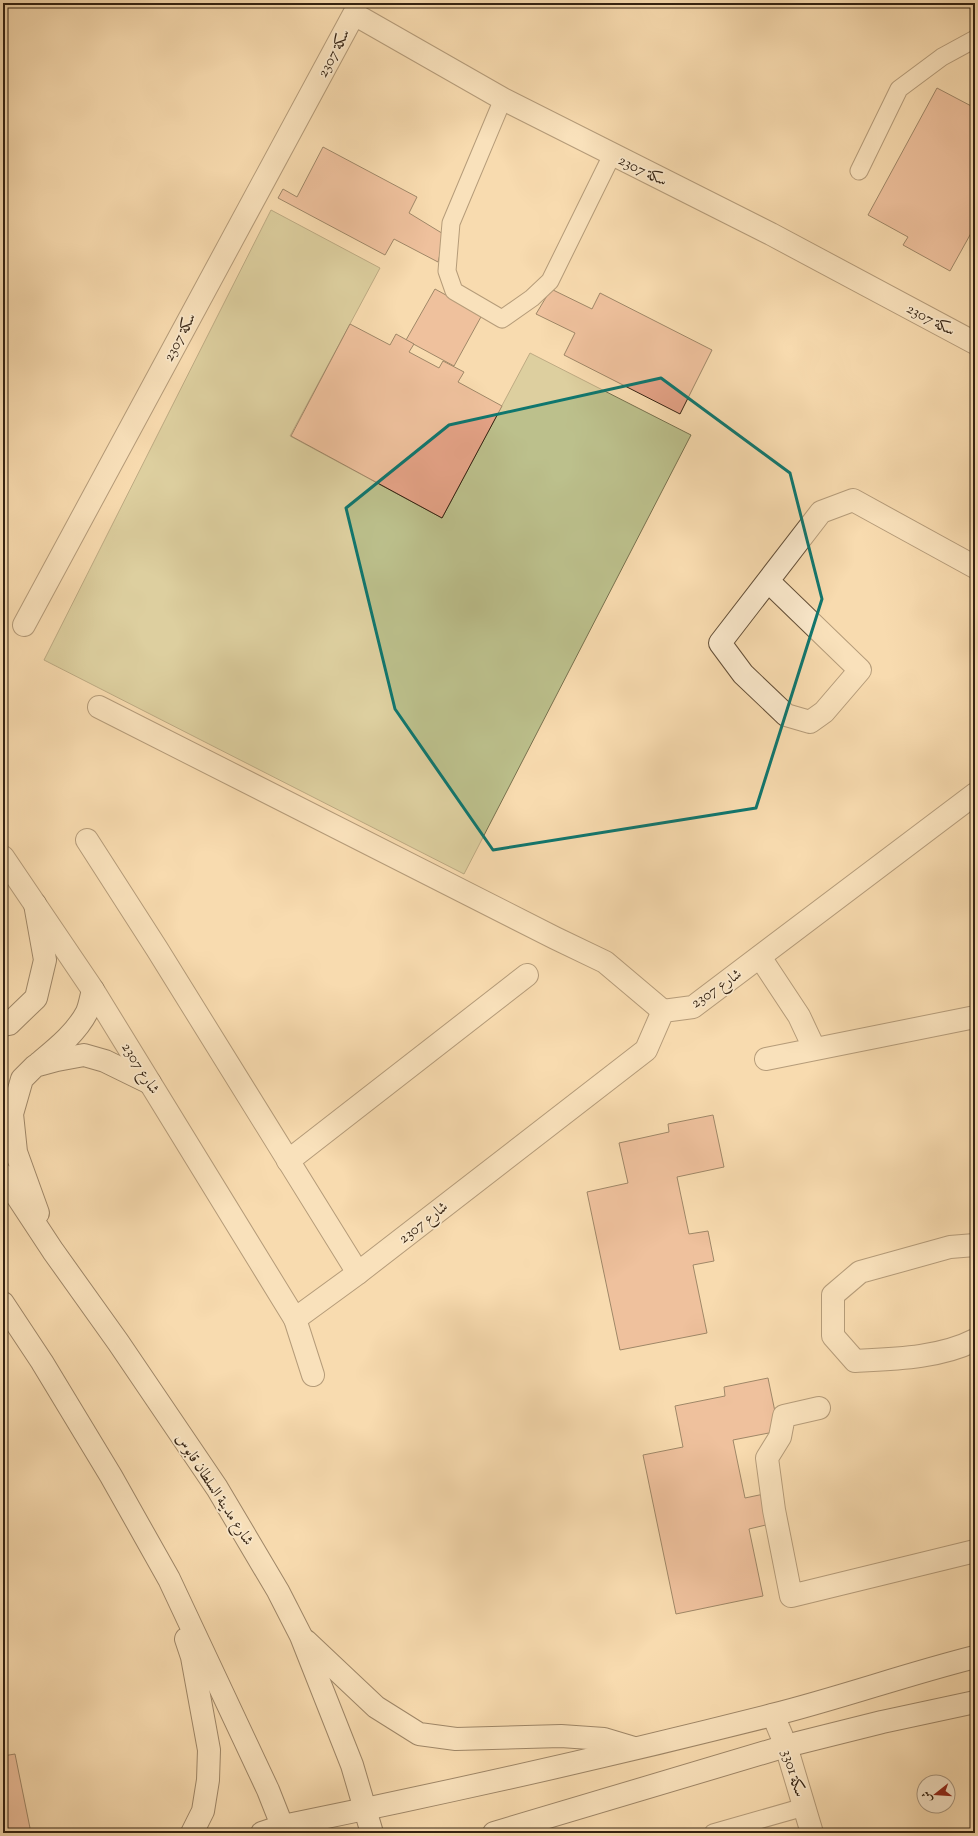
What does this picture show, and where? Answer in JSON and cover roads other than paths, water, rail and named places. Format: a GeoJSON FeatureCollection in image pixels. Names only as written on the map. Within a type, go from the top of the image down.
{"type":"FeatureCollection","features":[{"type":"Feature","properties":{"kind":"street","name":"سكة 2307"},"geometry":{"type":"LineString","coordinates":[[24,624],[354,14],[502,99],[771,234],[975,343]]}},
{"type":"Feature","properties":{"kind":"street"},"geometry":{"type":"LineString","coordinates":[[769,582],[860,670],[824,712],[810,722],[786,715],[743,674],[720,643],[769,582],[821,512],[853,500],[975,567]]}},
{"type":"Feature","properties":{"kind":"street"},"geometry":{"type":"LineString","coordinates":[[99,707],[605,962],[663,1011]]}},
{"type":"Feature","properties":{"kind":"street","name":"2307 شارع"},"geometry":{"type":"LineString","coordinates":[[3,857],[93,990],[295,1319],[358,1273],[646,1050],[663,1011],[693,1007],[975,794]]}},
{"type":"Feature","properties":{"kind":"street"},"geometry":{"type":"LineString","coordinates":[[87,840],[157,949],[358,1273]]}},
{"type":"Feature","properties":{"kind":"street"},"geometry":{"type":"LineString","coordinates":[[3,1025],[9,1024],[36,998],[45,960],[35,904]]}},
{"type":"Feature","properties":{"kind":"street"},"geometry":{"type":"LineString","coordinates":[[760,957],[799,1016],[814,1048]]}},
{"type":"Feature","properties":{"kind":"street"},"geometry":{"type":"LineString","coordinates":[[288,1161],[527,975]]}},
{"type":"Feature","properties":{"kind":"street"},"geometry":{"type":"LineString","coordinates":[[53,1251],[16,1152],[12,1114],[22,1079],[74,1031],[87,1011],[93,990]]}},
{"type":"Feature","properties":{"kind":"street"},"geometry":{"type":"LineString","coordinates":[[766,1059],[814,1048],[975,1017]]}},
{"type":"Feature","properties":{"kind":"street"},"geometry":{"type":"LineString","coordinates":[[35,1066],[84,1055],[105,1061],[150,1083]]}},
{"type":"Feature","properties":{"kind":"street","name":"شارع مدينة السلطان قابوس"},"geometry":{"type":"LineString","coordinates":[[3,1175],[53,1251],[118,1342],[217,1488],[278,1591],[301,1636],[352,1765],[372,1833]]}},
{"type":"Feature","properties":{"kind":"street"},"geometry":{"type":"LineString","coordinates":[[975,1245],[950,1247],[860,1272],[833,1295],[833,1336],[855,1361],[910,1358],[965,1345],[975,1340]]}},
{"type":"Feature","properties":{"kind":"street"},"geometry":{"type":"LineString","coordinates":[[3,1303],[42,1362],[111,1476],[169,1578],[268,1790],[284,1830]]}},
{"type":"Feature","properties":{"kind":"street"},"geometry":{"type":"LineString","coordinates":[[295,1319],[313,1375]]}},
{"type":"Feature","properties":{"kind":"street"},"geometry":{"type":"LineString","coordinates":[[819,1408],[784,1416],[780,1437],[767,1458],[774,1510],[791,1596],[975,1550]]}},
{"type":"Feature","properties":{"kind":"street"},"geometry":{"type":"LineString","coordinates":[[169,1578],[192,1657],[209,1750],[208,1780],[203,1811],[192,1833]]}},
{"type":"Feature","properties":{"kind":"street"},"geometry":{"type":"LineString","coordinates":[[301,1636],[376,1707],[419,1734],[456,1739],[561,1736],[604,1739],[635,1748]]}},
{"type":"Feature","properties":{"kind":"street"},"geometry":{"type":"LineString","coordinates":[[262,1833],[284,1830],[773,1715],[890,1682],[934,1667],[975,1657]]}},
{"type":"Feature","properties":{"kind":"street"},"geometry":{"type":"LineString","coordinates":[[494,1833],[525,1827],[786,1746],[882,1722],[975,1702]]}},
{"type":"Feature","properties":{"kind":"street","name":"سكة 3301"},"geometry":{"type":"LineString","coordinates":[[773,1715],[786,1746],[812,1833]]}},
{"type":"Feature","properties":{"kind":"lane"},"geometry":{"type":"LineString","coordinates":[[859,171],[899,89],[942,57],[975,39]]}},
{"type":"Feature","properties":{"kind":"lane"},"geometry":{"type":"LineString","coordinates":[[502,99],[451,223],[447,271],[454,291],[502,319],[532,298],[550,281],[612,155]]}},
{"type":"Feature","properties":{"kind":"lane"},"geometry":{"type":"LineString","coordinates":[[713,1833],[804,1807]]}}]}
